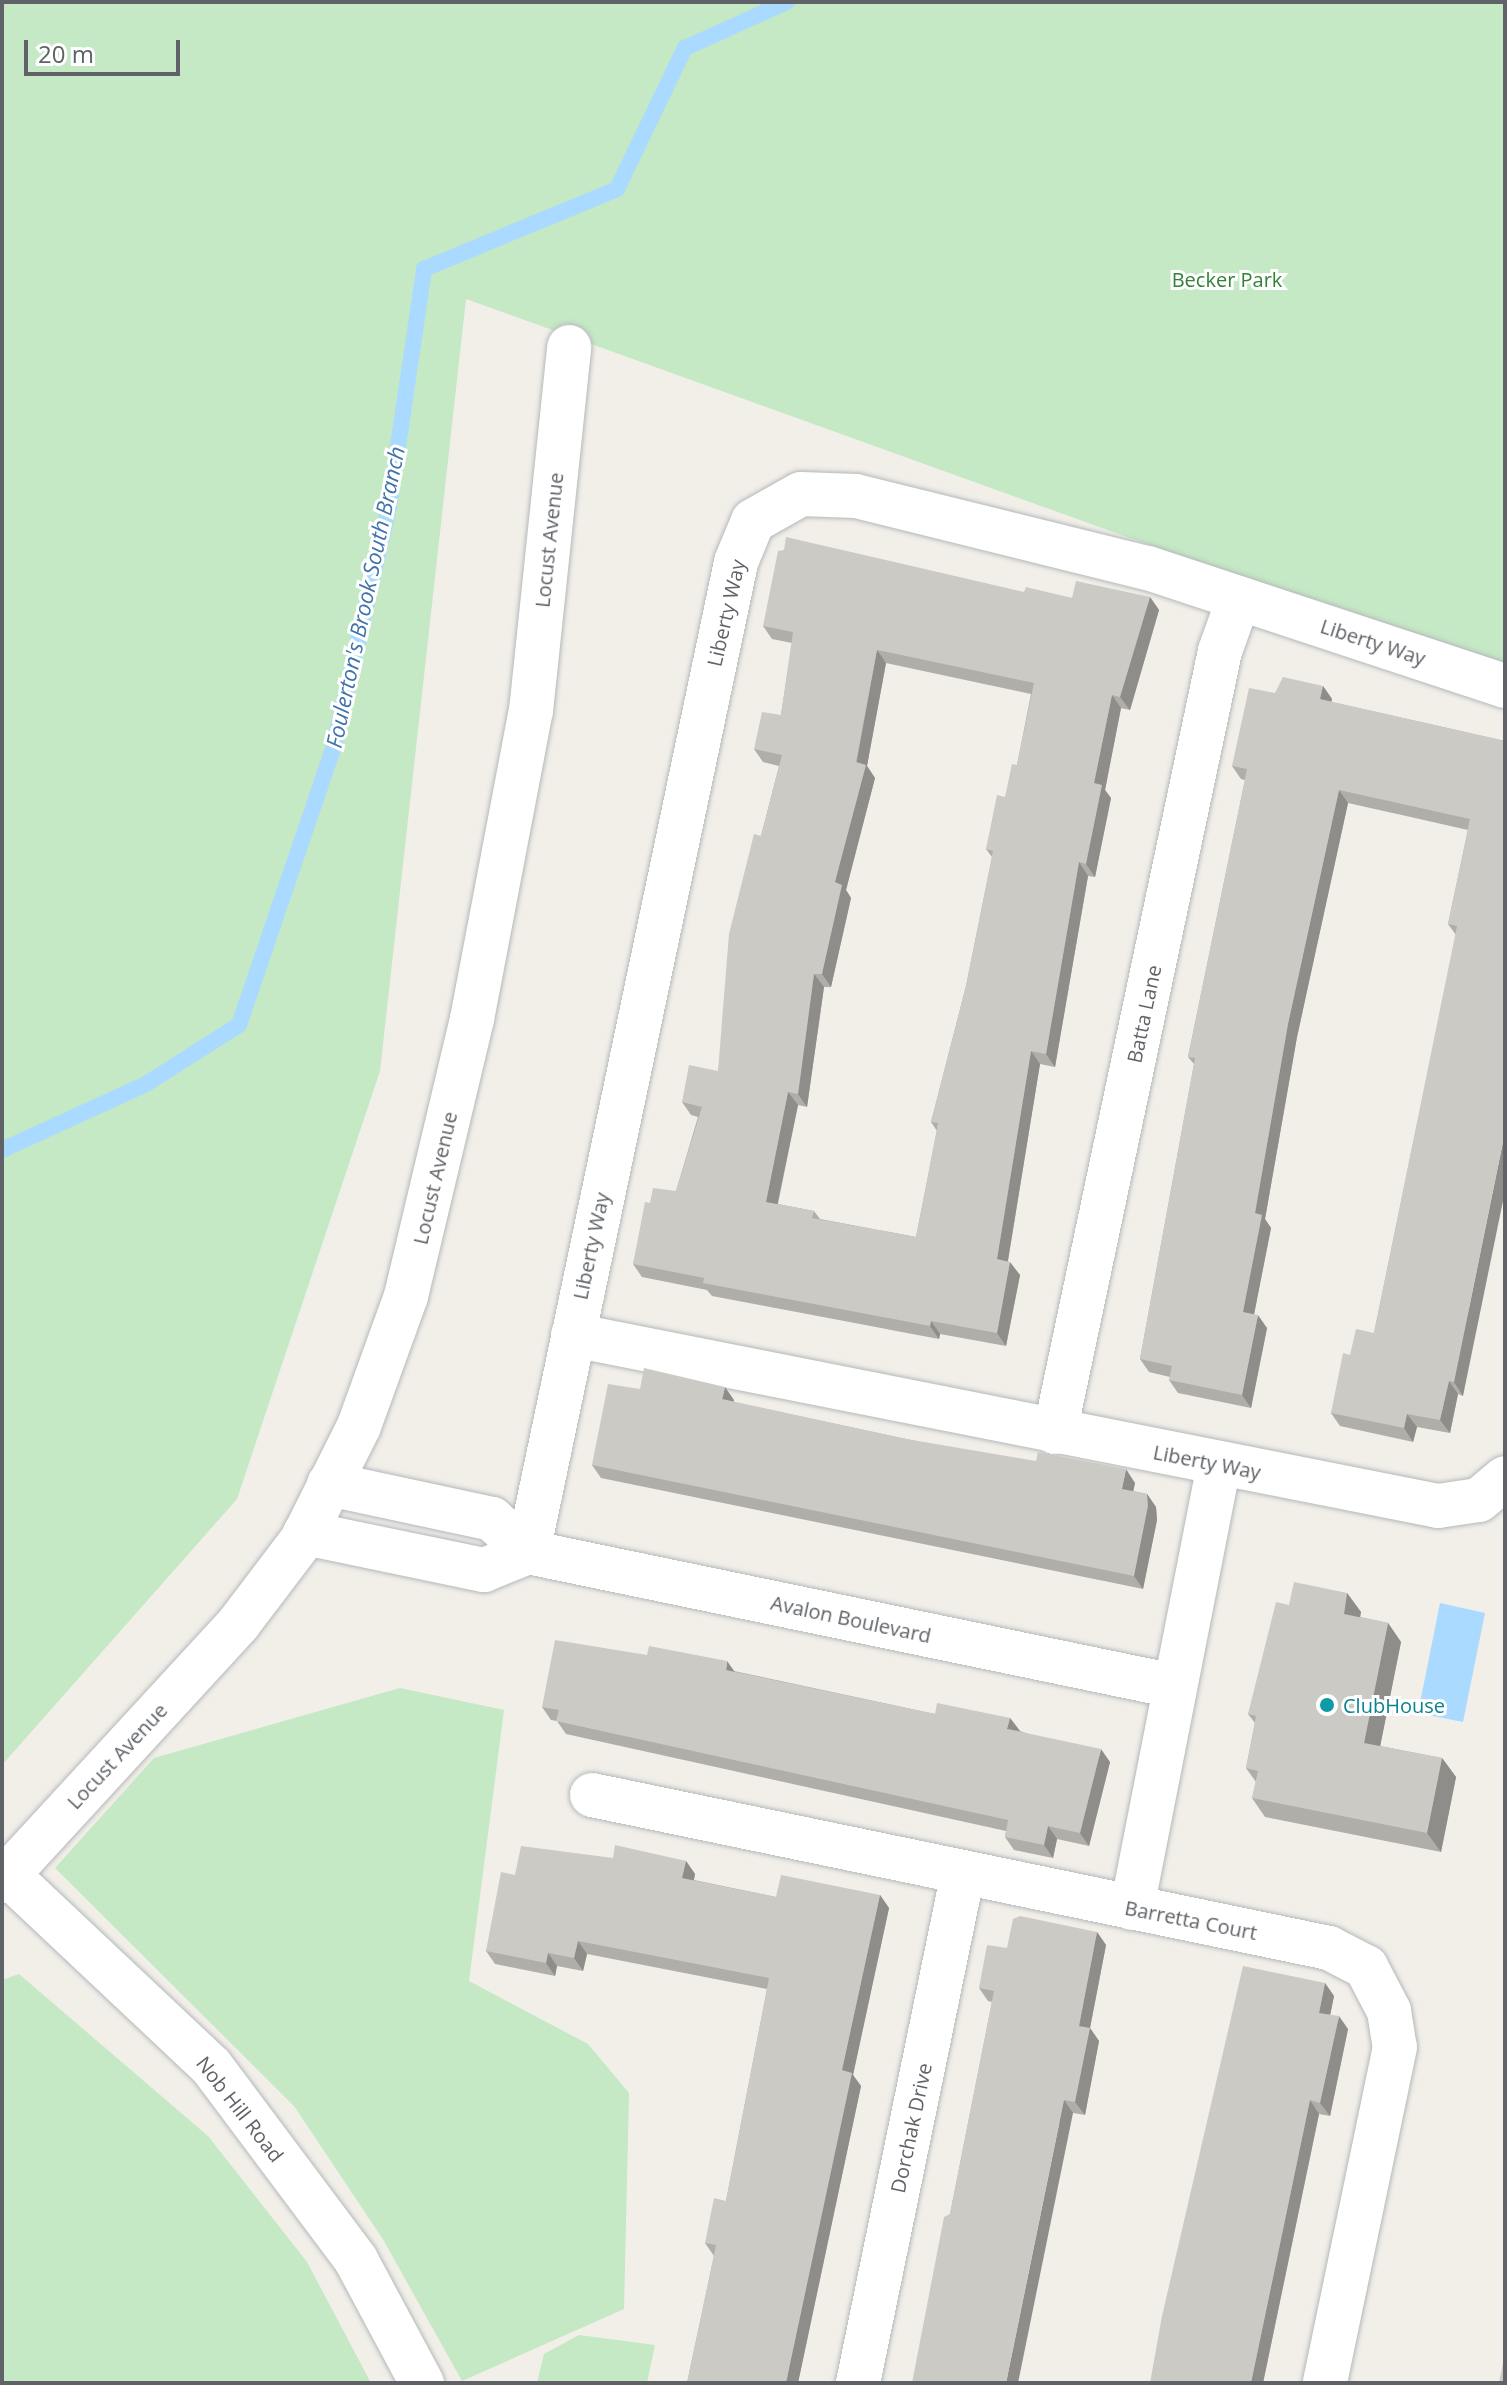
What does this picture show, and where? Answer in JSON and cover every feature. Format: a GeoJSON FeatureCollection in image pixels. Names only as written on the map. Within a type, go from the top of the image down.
{"type":"FeatureCollection","features":[{"type":"Feature","properties":{"kind":"street","name":"Locust Avenue"},"geometry":{"type":"LineString","coordinates":[[5,1878],[239,1623],[305,1533],[359,1426],[406,1296],[472,1019],[531,711],[569,347]]}},
{"type":"Feature","properties":{"kind":"street","name":"Liberty Way"},"geometry":{"type":"LineString","coordinates":[[528,1552],[736,562],[753,521],[801,494],[856,496],[1148,568],[1505,686]]}},
{"type":"Feature","properties":{"kind":"street","name":"Batta Lane"},"geometry":{"type":"LineString","coordinates":[[1055,1432],[1220,651],[1239,598]]}},
{"type":"Feature","properties":{"kind":"street","name":"Liberty Way"},"geometry":{"type":"LineString","coordinates":[[573,1335],[1438,1506],[1479,1500],[1505,1478]]}},
{"type":"Feature","properties":{"kind":"street"},"geometry":{"type":"LineString","coordinates":[[1132,1908],[1219,1464]]}},
{"type":"Feature","properties":{"kind":"street"},"geometry":{"type":"LineString","coordinates":[[305,1533],[484,1570],[528,1552],[492,1519],[329,1484]]}},
{"type":"Feature","properties":{"kind":"street","name":"Avalon Boulevard"},"geometry":{"type":"LineString","coordinates":[[528,1552],[1174,1686]]}},
{"type":"Feature","properties":{"kind":"street","name":"Barretta Court"},"geometry":{"type":"LineString","coordinates":[[592,1795],[1329,1948],[1366,1967],[1389,2011],[1395,2047],[1325,2383]]}},
{"type":"Feature","properties":{"kind":"street","name":"Dorchak Drive"},"geometry":{"type":"LineString","coordinates":[[858,2383],[963,1873]]}},
{"type":"Feature","properties":{"kind":"street","name":"Nob Hill Road"},"geometry":{"type":"LineString","coordinates":[[5,1878],[211,2066],[356,2260],[422,2383]]}},
{"type":"Feature","properties":{"kind":"green space","name":"Becker Park"},"geometry":{"type":"Polygon","coordinates":[[[2,2],[1505,2],[1505,673],[466,299],[380,1071],[237,1499],[2,1765],[2,2]]]}},
{"type":"Feature","properties":{"kind":"green space"},"geometry":{"type":"Polygon","coordinates":[[[400,1688],[504,1710],[469,1981],[588,2044],[629,2093],[624,2309],[462,2381],[384,2241],[294,2106],[55,1868],[154,1758],[400,1688]]]}},
{"type":"Feature","properties":{"kind":"green space"},"geometry":{"type":"Polygon","coordinates":[[[19,1974],[208,2136],[307,2262],[371,2383],[2,2383],[2,1980],[19,1974]]]}},
{"type":"Feature","properties":{"kind":"green space"},"geometry":{"type":"Polygon","coordinates":[[[579,2335],[655,2345],[647,2383],[537,2383],[544,2354],[579,2335]]]}},
{"type":"Feature","properties":{"kind":"water"},"geometry":{"type":"Polygon","coordinates":[[[1440,1603],[1485,1613],[1463,1722],[1418,1713],[1440,1603]]]}},
{"type":"Feature","properties":{"kind":"building"},"geometry":{"type":"Polygon","coordinates":[[[786,537],[1024,592],[1026,587],[1072,598],[1076,581],[1150,597],[1120,697],[1112,695],[1094,783],[1102,785],[1086,864],[1079,862],[1046,1054],[1031,1051],[997,1259],[1010,1262],[997,1333],[931,1321],[930,1326],[703,1283],[704,1278],[633,1264],[645,1202],[650,1203],[653,1188],[676,1191],[702,1107],[682,1102],[689,1065],[718,1071],[729,934],[754,834],[761,836],[782,755],[754,749],[762,712],[781,715],[793,632],[763,626],[778,551],[784,550],[786,537]],[[877,650],[856,762],[866,765],[835,882],[842,885],[822,974],[814,974],[798,1094],[788,1092],[766,1202],[814,1211],[812,1218],[916,1237],[938,1123],[931,1122],[966,986],[993,851],[986,849],[997,795],[1005,797],[1012,764],[1017,765],[1034,683],[877,650]]]}},
{"type":"Feature","properties":{"kind":"building"},"geometry":{"type":"Polygon","coordinates":[[[1283,677],[1323,686],[1320,699],[1505,741],[1505,1132],[1454,1382],[1449,1381],[1440,1420],[1407,1414],[1404,1428],[1331,1413],[1343,1353],[1350,1355],[1356,1329],[1374,1333],[1457,926],[1448,924],[1470,819],[1339,790],[1288,1024],[1255,1213],[1262,1215],[1243,1312],[1258,1315],[1242,1395],[1169,1380],[1172,1366],[1140,1359],[1195,1058],[1188,1057],[1247,769],[1232,766],[1249,688],[1275,693],[1283,677]]]}},
{"type":"Feature","properties":{"kind":"building"},"geometry":{"type":"Polygon","coordinates":[[[644,1368],[725,1387],[722,1399],[906,1439],[1036,1461],[1038,1452],[1126,1469],[1122,1489],[1147,1494],[1148,1506],[1134,1576],[592,1465],[608,1384],[640,1389],[644,1368]]]}},
{"type":"Feature","properties":{"kind":"building","name":"ClubHouse"},"geometry":{"type":"Polygon","coordinates":[[[1294,1582],[1347,1593],[1344,1614],[1388,1623],[1364,1743],[1442,1758],[1427,1833],[1252,1798],[1258,1771],[1246,1768],[1256,1716],[1248,1714],[1276,1602],[1289,1605],[1294,1582]]]}},
{"type":"Feature","properties":{"kind":"building"},"geometry":{"type":"Polygon","coordinates":[[[555,1640],[647,1655],[649,1646],[727,1661],[726,1670],[935,1714],[937,1703],[1010,1718],[1007,1729],[1101,1749],[1080,1833],[1048,1826],[1044,1845],[1005,1837],[1008,1820],[556,1721],[559,1710],[542,1707],[555,1640]]]}},
{"type":"Feature","properties":{"kind":"building"},"geometry":{"type":"Polygon","coordinates":[[[615,1845],[686,1861],[682,1878],[776,1897],[781,1875],[880,1895],[842,2070],[852,2073],[786,2383],[687,2383],[716,2245],[705,2243],[714,2198],[726,2201],[769,1978],[578,1941],[574,1958],[548,1953],[546,1963],[486,1951],[501,1872],[515,1875],[521,1846],[613,1858],[615,1845]]]}},
{"type":"Feature","properties":{"kind":"building"},"geometry":{"type":"Polygon","coordinates":[[[1020,1916],[1097,1932],[1079,2026],[1090,2028],[1075,2102],[1064,2100],[1006,2383],[912,2383],[944,2217],[950,2214],[994,1991],[979,1988],[987,1945],[1007,1948],[1013,1919],[1020,1916]]]}},
{"type":"Feature","properties":{"kind":"building"},"geometry":{"type":"Polygon","coordinates":[[[1243,1966],[1325,1983],[1319,2013],[1339,2016],[1320,2103],[1310,2100],[1251,2383],[1150,2383],[1162,2316],[1243,1966]]]}},
{"type":"Feature","properties":{"kind":"building"},"geometry":{"type":"Polygon","coordinates":[[[1505,2353],[1505,2383],[1499,2383],[1505,2353]]]}},
{"type":"Feature","properties":{"kind":"waterway","name":"Foulerton's Brook South Branch"},"geometry":{"type":"LineString","coordinates":[[2,1150],[146,1084],[239,1025],[333,749],[389,507],[424,269],[617,189],[685,48],[787,2]]}},
{"type":"Feature","properties":{"kind":"place","name":"ClubHouse"},"geometry":{"type":"Point","coordinates":[1327,1705]}}]}
